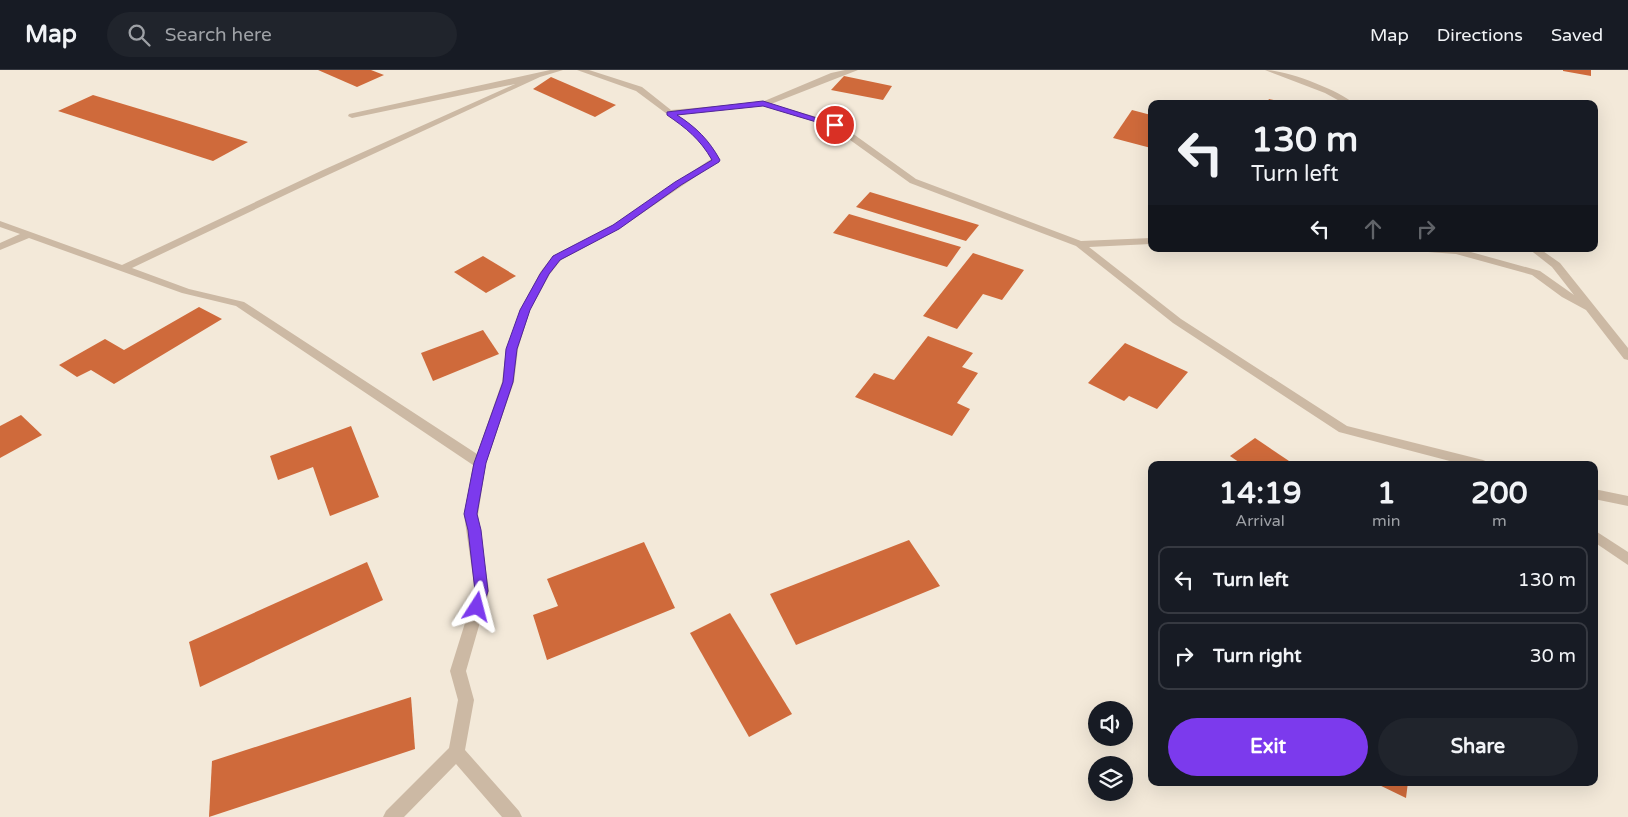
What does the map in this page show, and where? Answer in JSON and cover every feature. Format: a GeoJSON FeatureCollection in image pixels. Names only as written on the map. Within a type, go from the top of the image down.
{"type":"FeatureCollection","features":[{"type":"Feature","properties":{"kind":"street"},"geometry":{"type":"LineString","coordinates":[[352,116],[559,70]]}},
{"type":"Feature","properties":{"kind":"street"},"geometry":{"type":"LineString","coordinates":[[392,817],[456,752],[466,700],[458,671],[482,591],[470,514],[480,463],[508,382],[512,349],[525,310],[545,274],[557,258],[616,227],[716,160],[706,143],[690,127],[639,89],[581,70]]}},
{"type":"Feature","properties":{"kind":"street"},"geometry":{"type":"LineString","coordinates":[[669,113],[763,104],[834,75],[854,70]]}},
{"type":"Feature","properties":{"kind":"street"},"geometry":{"type":"LineString","coordinates":[[1269,70],[1328,91],[1344,100]]}},
{"type":"Feature","properties":{"kind":"street"},"geometry":{"type":"LineString","coordinates":[[123,268],[325,172],[425,129],[537,76]]}},
{"type":"Feature","properties":{"kind":"street"},"geometry":{"type":"LineString","coordinates":[[763,104],[835,125],[913,181],[1080,244],[1177,321],[1343,429],[1467,461]]}},
{"type":"Feature","properties":{"kind":"street"},"geometry":{"type":"LineString","coordinates":[[0,224],[186,291],[240,304],[480,463]]}},
{"type":"Feature","properties":{"kind":"street"},"geometry":{"type":"LineString","coordinates":[[0,247],[29,234]]}},
{"type":"Feature","properties":{"kind":"street"},"geometry":{"type":"LineString","coordinates":[[1080,244],[1148,241]]}},
{"type":"Feature","properties":{"kind":"street"},"geometry":{"type":"LineString","coordinates":[[1462,252],[1536,273],[1566,295],[1592,309]]}},
{"type":"Feature","properties":{"kind":"street"},"geometry":{"type":"LineString","coordinates":[[1538,252],[1556,265],[1628,356]]}},
{"type":"Feature","properties":{"kind":"street"},"geometry":{"type":"LineString","coordinates":[[1598,495],[1628,501]]}},
{"type":"Feature","properties":{"kind":"street"},"geometry":{"type":"LineString","coordinates":[[1598,538],[1628,559]]}},
{"type":"Feature","properties":{"kind":"street"},"geometry":{"type":"LineString","coordinates":[[456,752],[513,817]]}},
{"type":"Feature","properties":{"kind":"building"},"geometry":{"type":"Polygon","coordinates":[[[318,70],[371,70],[384,75],[357,87],[318,70]]]}},
{"type":"Feature","properties":{"kind":"building"},"geometry":{"type":"Polygon","coordinates":[[[1591,70],[1591,76],[1563,71],[1591,70]]]}},
{"type":"Feature","properties":{"kind":"building"},"geometry":{"type":"Polygon","coordinates":[[[844,76],[892,86],[883,100],[831,90],[844,76]]]}},
{"type":"Feature","properties":{"kind":"building"},"geometry":{"type":"Polygon","coordinates":[[[551,77],[616,105],[595,117],[533,89],[551,77]]]}},
{"type":"Feature","properties":{"kind":"building"},"geometry":{"type":"Polygon","coordinates":[[[93,95],[248,142],[213,161],[58,111],[93,95]]]}},
{"type":"Feature","properties":{"kind":"building"},"geometry":{"type":"Polygon","coordinates":[[[1132,110],[1148,114],[1148,147],[1113,138],[1132,110]]]}},
{"type":"Feature","properties":{"kind":"building"},"geometry":{"type":"Polygon","coordinates":[[[870,192],[979,225],[966,241],[856,207],[870,192]]]}},
{"type":"Feature","properties":{"kind":"building"},"geometry":{"type":"Polygon","coordinates":[[[849,214],[961,247],[947,267],[833,233],[849,214]]]}},
{"type":"Feature","properties":{"kind":"building"},"geometry":{"type":"Polygon","coordinates":[[[973,253],[1024,270],[1002,300],[983,294],[957,329],[923,316],[973,253]]]}},
{"type":"Feature","properties":{"kind":"building"},"geometry":{"type":"Polygon","coordinates":[[[483,256],[516,276],[486,293],[454,272],[483,256]]]}},
{"type":"Feature","properties":{"kind":"building"},"geometry":{"type":"Polygon","coordinates":[[[199,307],[222,319],[114,384],[91,370],[77,377],[59,365],[105,339],[124,350],[199,307]]]}},
{"type":"Feature","properties":{"kind":"building"},"geometry":{"type":"Polygon","coordinates":[[[483,330],[499,354],[433,381],[421,353],[483,330]]]}},
{"type":"Feature","properties":{"kind":"building"},"geometry":{"type":"Polygon","coordinates":[[[928,336],[973,353],[962,367],[978,373],[957,403],[970,409],[952,436],[855,397],[874,373],[894,380],[928,336]]]}},
{"type":"Feature","properties":{"kind":"building"},"geometry":{"type":"Polygon","coordinates":[[[1125,343],[1188,372],[1157,409],[1129,396],[1124,401],[1088,383],[1125,343]]]}},
{"type":"Feature","properties":{"kind":"building"},"geometry":{"type":"Polygon","coordinates":[[[21,415],[42,435],[0,458],[0,426],[21,415]]]}},
{"type":"Feature","properties":{"kind":"building"},"geometry":{"type":"Polygon","coordinates":[[[351,426],[379,497],[330,516],[313,467],[278,480],[270,456],[351,426]]]}},
{"type":"Feature","properties":{"kind":"building"},"geometry":{"type":"Polygon","coordinates":[[[1255,438],[1289,461],[1237,461],[1230,456],[1255,438]]]}},
{"type":"Feature","properties":{"kind":"building"},"geometry":{"type":"Polygon","coordinates":[[[909,540],[940,586],[796,645],[770,594],[909,540]]]}},
{"type":"Feature","properties":{"kind":"building"},"geometry":{"type":"Polygon","coordinates":[[[644,542],[675,608],[547,660],[533,615],[558,606],[547,579],[644,542]]]}},
{"type":"Feature","properties":{"kind":"building"},"geometry":{"type":"Polygon","coordinates":[[[367,562],[383,600],[200,687],[189,642],[367,562]]]}},
{"type":"Feature","properties":{"kind":"building"},"geometry":{"type":"Polygon","coordinates":[[[730,613],[792,714],[749,737],[690,633],[730,613]]]}},
{"type":"Feature","properties":{"kind":"building"},"geometry":{"type":"Polygon","coordinates":[[[411,697],[415,749],[209,817],[212,761],[411,697]]]}},
{"type":"Feature","properties":{"kind":"building"},"geometry":{"type":"Polygon","coordinates":[[[1381,786],[1408,786],[1406,798],[1381,786]]]}},
{"type":"Feature","properties":{"kind":"route"},"geometry":{"type":"LineString","coordinates":[[477,607],[482,591],[470,514],[480,463],[508,382],[512,349],[525,310],[545,274],[557,258],[616,227],[716,160],[706,143],[690,127],[669,113],[763,104],[835,125]]}}]}
